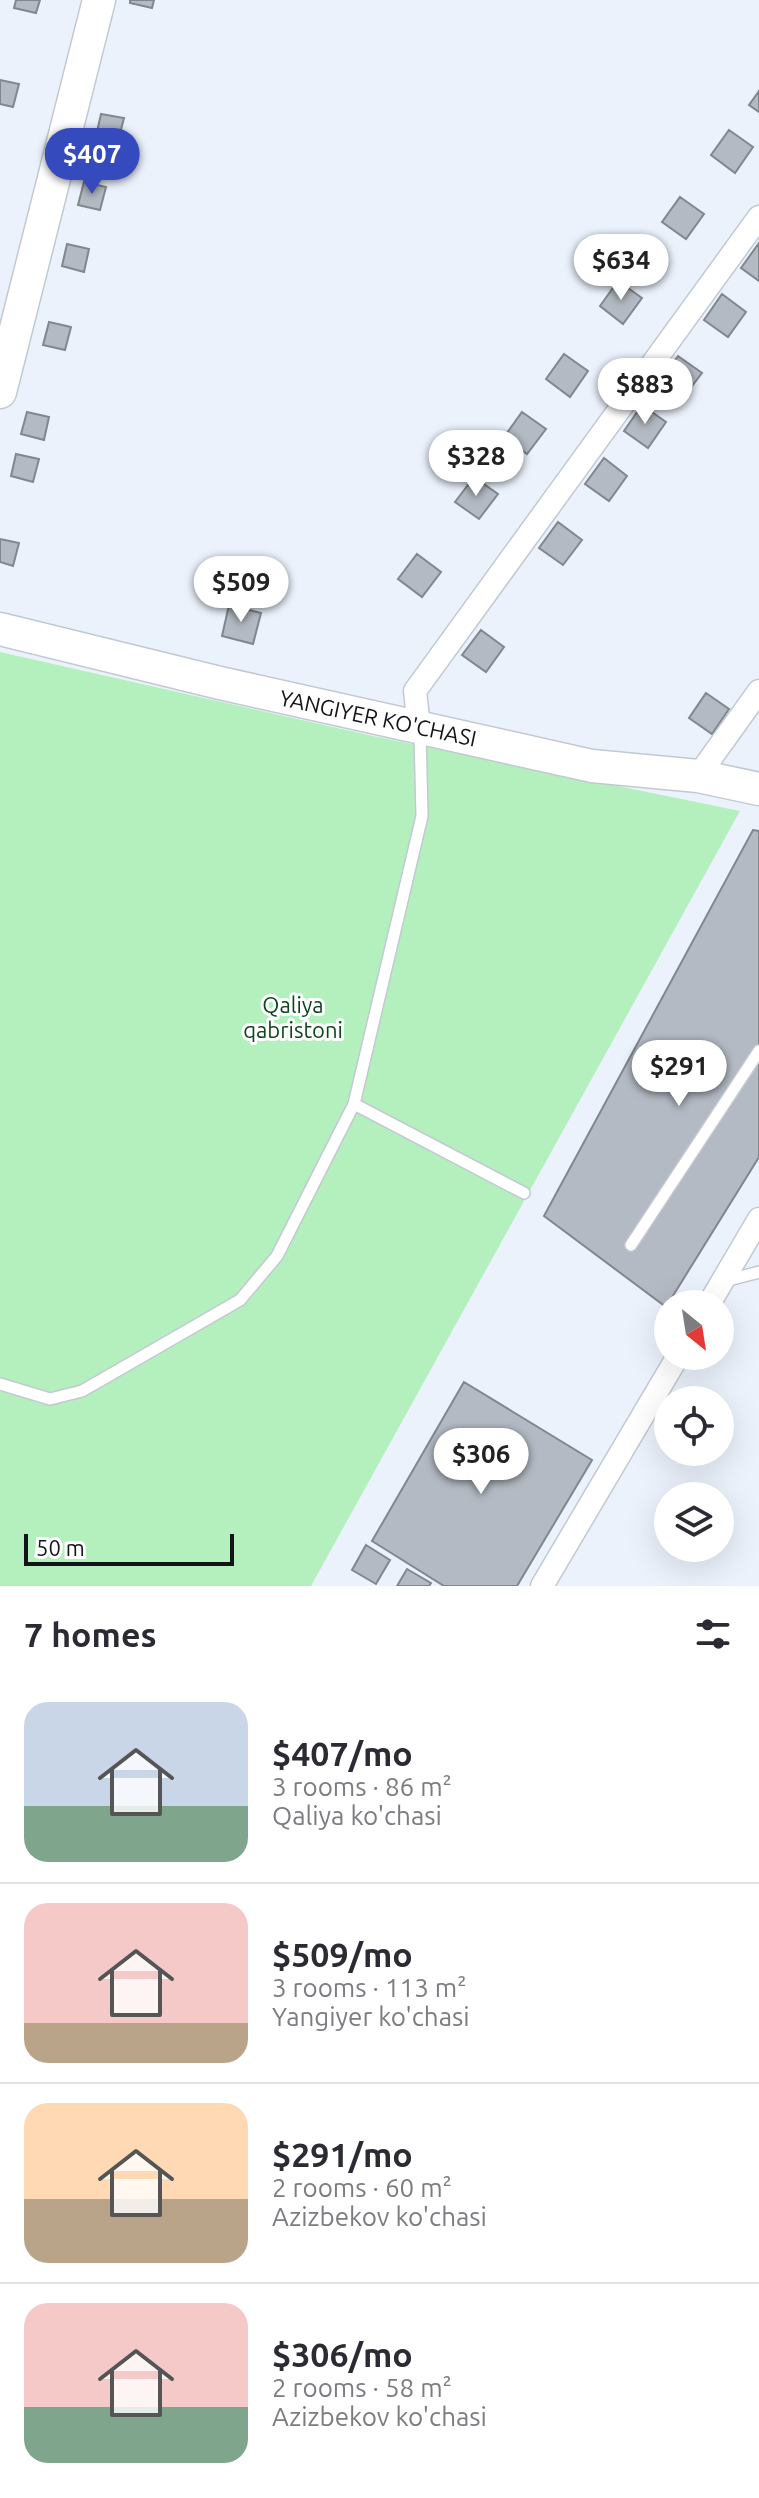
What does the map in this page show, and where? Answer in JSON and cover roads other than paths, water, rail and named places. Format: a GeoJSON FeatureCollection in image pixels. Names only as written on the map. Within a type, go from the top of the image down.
{"type":"FeatureCollection","features":[{"type":"Feature","properties":{"kind":"street"},"geometry":{"type":"LineString","coordinates":[[0,392],[99,0]]}},
{"type":"Feature","properties":{"kind":"street"},"geometry":{"type":"LineString","coordinates":[[419,727],[415,691],[759,217]]}},
{"type":"Feature","properties":{"kind":"street","name":"YANGIYER KO'CHASI"},"geometry":{"type":"LineString","coordinates":[[0,629],[220,683],[592,766],[698,776],[759,789]]}},
{"type":"Feature","properties":{"kind":"street"},"geometry":{"type":"LineString","coordinates":[[698,776],[759,691]]}},
{"type":"Feature","properties":{"kind":"street"},"geometry":{"type":"LineString","coordinates":[[717,1290],[759,1219]]}},
{"type":"Feature","properties":{"kind":"street"},"geometry":{"type":"LineString","coordinates":[[542,1586],[670,1370]]}},
{"type":"Feature","properties":{"kind":"lane"},"geometry":{"type":"LineString","coordinates":[[0,1384],[50,1399],[82,1391],[240,1300],[277,1256],[354,1104],[422,816],[419,727]]}},
{"type":"Feature","properties":{"kind":"lane"},"geometry":{"type":"LineString","coordinates":[[631,1245],[759,1051]]}},
{"type":"Feature","properties":{"kind":"lane"},"geometry":{"type":"LineString","coordinates":[[354,1104],[524,1193]]}},
{"type":"Feature","properties":{"kind":"lane"},"geometry":{"type":"LineString","coordinates":[[722,1282],[759,1272]]}},
{"type":"Feature","properties":{"kind":"park label","name":"Qaliya qabristoni"},"geometry":{"type":"Point","coordinates":[293,1018]}}]}
